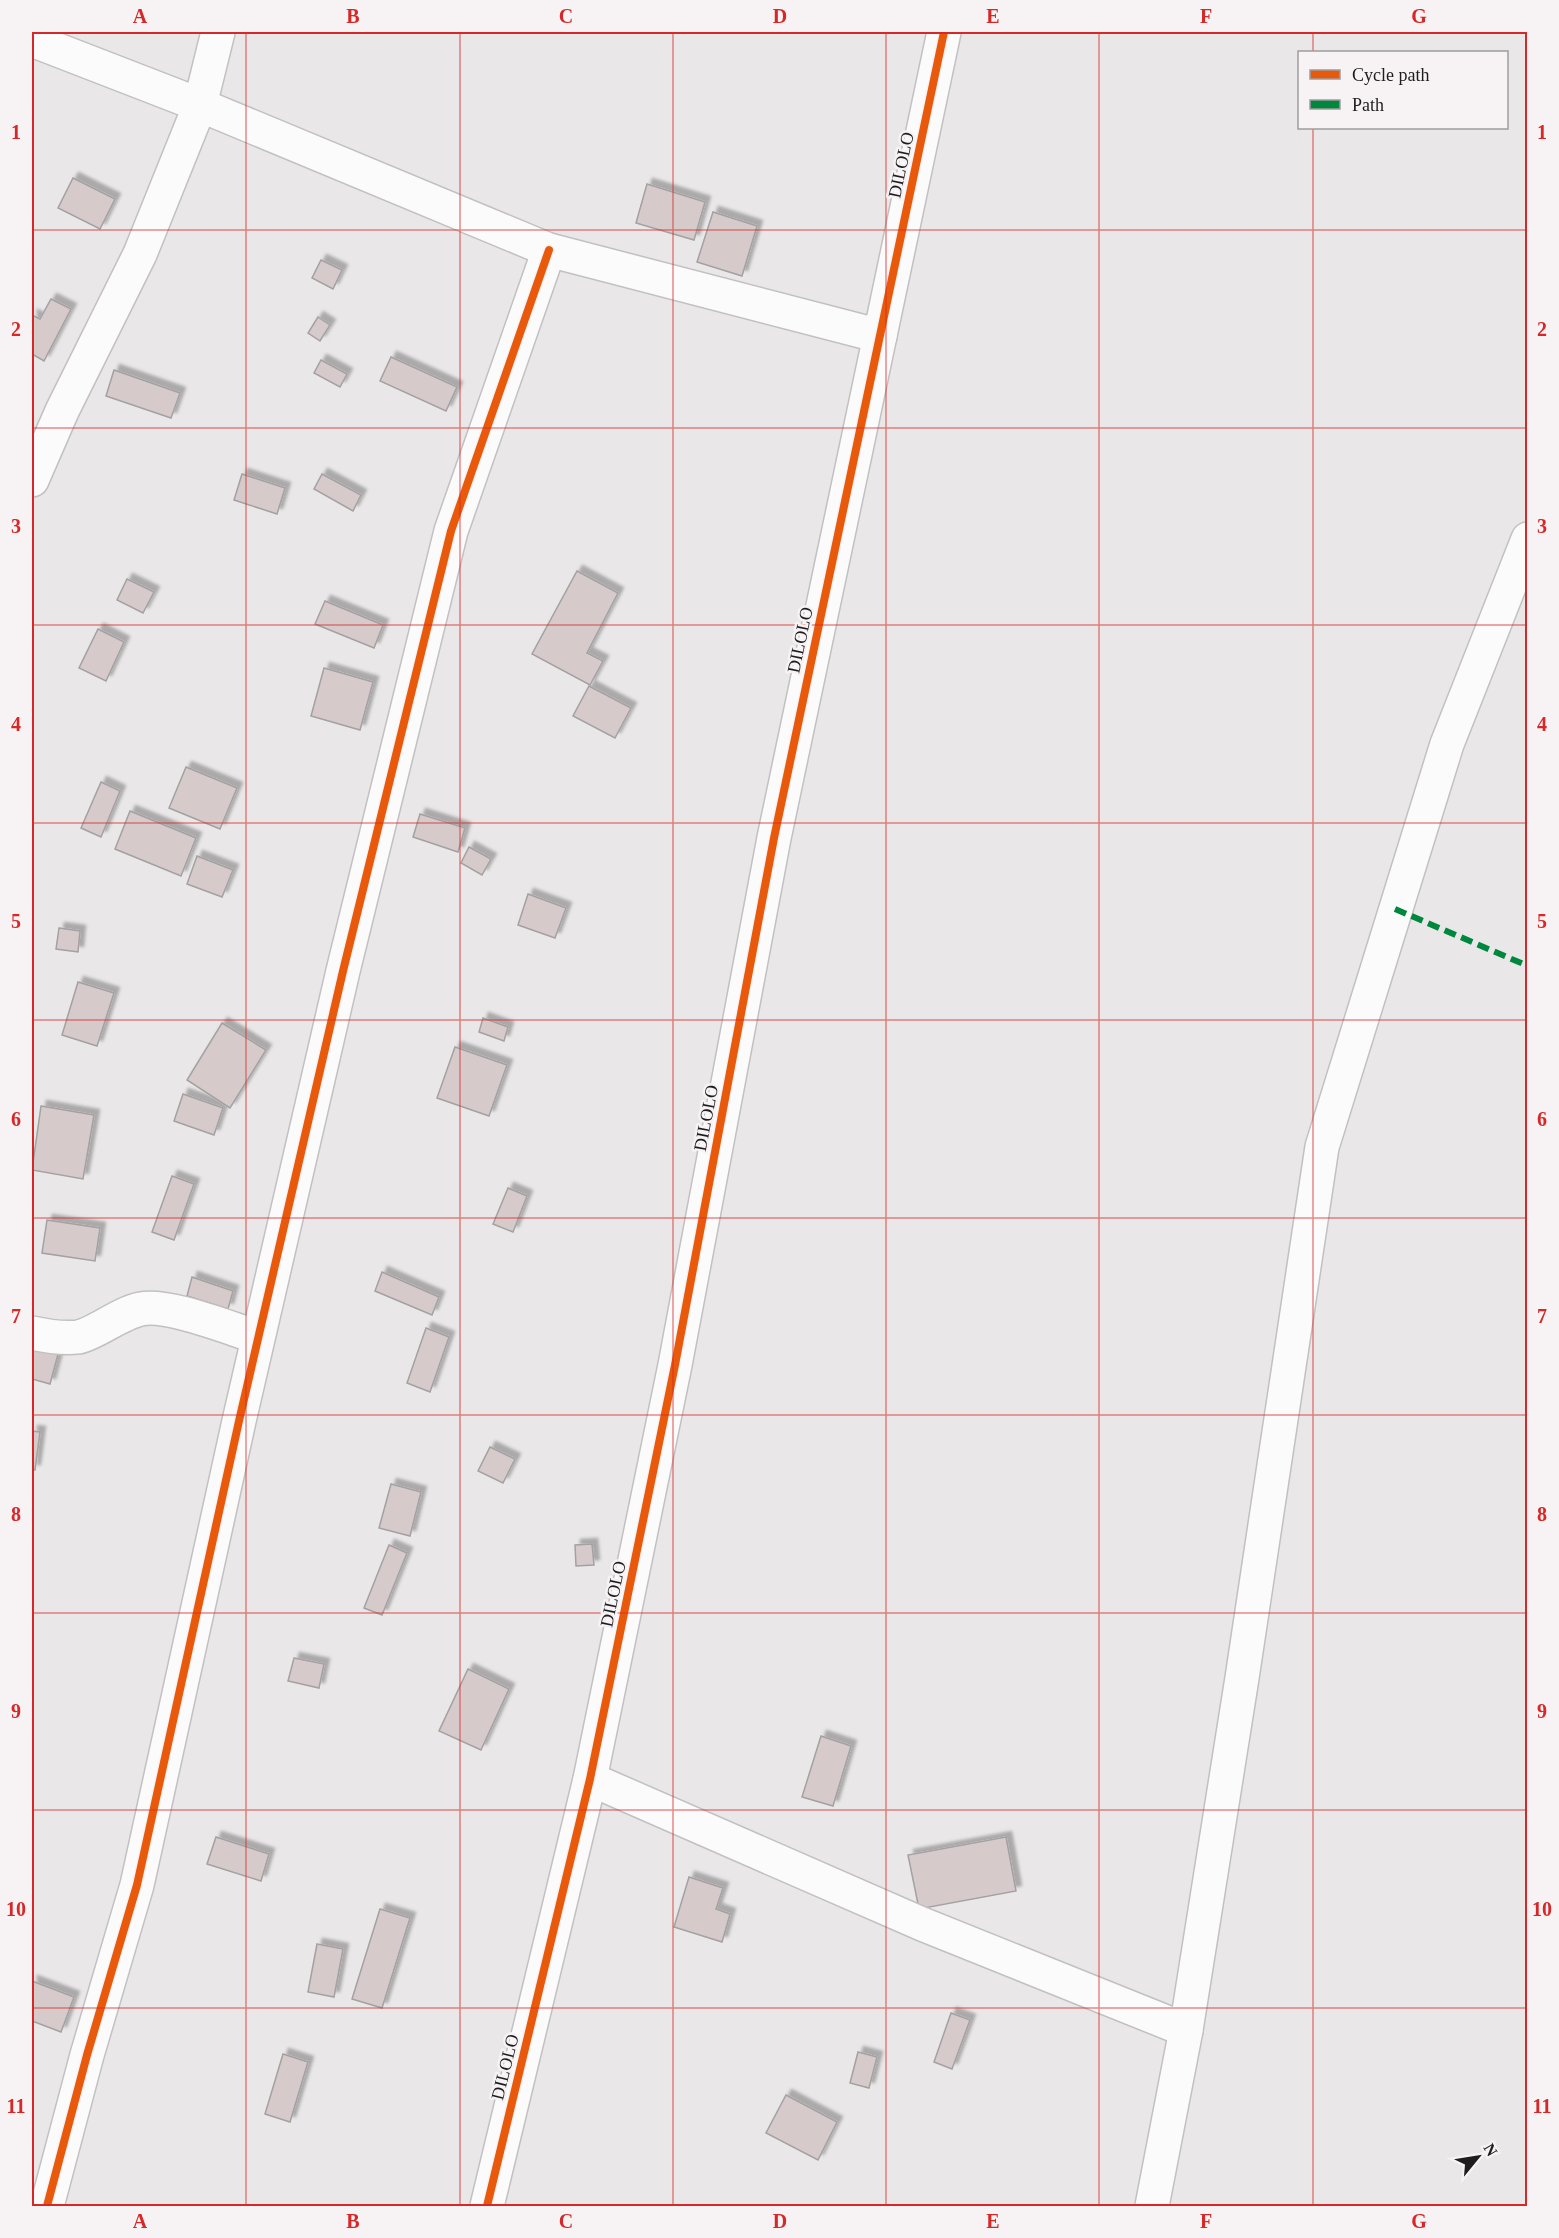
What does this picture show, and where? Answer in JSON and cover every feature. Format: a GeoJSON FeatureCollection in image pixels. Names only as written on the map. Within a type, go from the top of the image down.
{"type":"FeatureCollection","features":[{"type":"Feature","properties":{"kind":"street"},"geometry":{"type":"LineString","coordinates":[[32,480],[62,411],[140,254],[200,105],[219,32]]}},
{"type":"Feature","properties":{"kind":"street","name":"DILOLO"},"geometry":{"type":"LineString","coordinates":[[487,2206],[590,1779],[675,1365],[774,838],[944,32]]}},
{"type":"Feature","properties":{"kind":"street"},"geometry":{"type":"LineString","coordinates":[[32,40],[200,105],[549,250],[880,336]]}},
{"type":"Feature","properties":{"kind":"street"},"geometry":{"type":"LineString","coordinates":[[47,2206],[87,2055],[137,1885],[258,1337],[343,971],[451,531],[549,250]]}},
{"type":"Feature","properties":{"kind":"street"},"geometry":{"type":"LineString","coordinates":[[1152,2206],[1186,2030],[1322,1147],[1446,744],[1527,539]]}},
{"type":"Feature","properties":{"kind":"street"},"geometry":{"type":"LineString","coordinates":[[32,1333],[50,1337],[79,1337],[120,1316],[143,1308],[179,1312],[258,1337]]}},
{"type":"Feature","properties":{"kind":"street"},"geometry":{"type":"LineString","coordinates":[[590,1779],[922,1924],[1186,2030]]}},
{"type":"Feature","properties":{"kind":"building"},"geometry":{"type":"Polygon","coordinates":[[[73,178],[115,199],[100,229],[58,208],[73,178]]]}},
{"type":"Feature","properties":{"kind":"building"},"geometry":{"type":"Polygon","coordinates":[[[647,184],[705,202],[694,240],[636,223],[647,184]]]}},
{"type":"Feature","properties":{"kind":"building"},"geometry":{"type":"Polygon","coordinates":[[[713,212],[757,226],[742,276],[697,262],[713,212]]]}},
{"type":"Feature","properties":{"kind":"building"},"geometry":{"type":"Polygon","coordinates":[[[321,260],[342,270],[333,289],[312,278],[321,260]]]}},
{"type":"Feature","properties":{"kind":"building"},"geometry":{"type":"Polygon","coordinates":[[[51,299],[71,309],[44,361],[32,354],[32,315],[40,319],[51,299]]]}},
{"type":"Feature","properties":{"kind":"building"},"geometry":{"type":"Polygon","coordinates":[[[318,317],[330,325],[320,341],[308,333],[318,317]]]}},
{"type":"Feature","properties":{"kind":"building"},"geometry":{"type":"Polygon","coordinates":[[[391,357],[457,387],[446,411],[380,381],[391,357]]]}},
{"type":"Feature","properties":{"kind":"building"},"geometry":{"type":"Polygon","coordinates":[[[321,360],[347,374],[340,387],[314,373],[321,360]]]}},
{"type":"Feature","properties":{"kind":"building"},"geometry":{"type":"Polygon","coordinates":[[[114,370],[180,393],[171,418],[106,396],[114,370]]]}},
{"type":"Feature","properties":{"kind":"building"},"geometry":{"type":"Polygon","coordinates":[[[242,474],[285,488],[277,514],[234,500],[242,474]]]}},
{"type":"Feature","properties":{"kind":"building"},"geometry":{"type":"Polygon","coordinates":[[[322,474],[361,495],[353,511],[314,489],[322,474]]]}},
{"type":"Feature","properties":{"kind":"building"},"geometry":{"type":"Polygon","coordinates":[[[577,571],[618,593],[587,653],[603,661],[590,685],[532,654],[577,571]]]}},
{"type":"Feature","properties":{"kind":"building"},"geometry":{"type":"Polygon","coordinates":[[[127,579],[154,592],[143,613],[117,600],[127,579]]]}},
{"type":"Feature","properties":{"kind":"building"},"geometry":{"type":"Polygon","coordinates":[[[325,601],[383,625],[374,648],[315,624],[325,601]]]}},
{"type":"Feature","properties":{"kind":"building"},"geometry":{"type":"Polygon","coordinates":[[[98,629],[124,642],[106,681],[79,668],[98,629]]]}},
{"type":"Feature","properties":{"kind":"building"},"geometry":{"type":"Polygon","coordinates":[[[324,668],[373,682],[360,730],[311,716],[324,668]]]}},
{"type":"Feature","properties":{"kind":"building"},"geometry":{"type":"Polygon","coordinates":[[[589,686],[631,708],[615,738],[573,716],[589,686]]]}},
{"type":"Feature","properties":{"kind":"building"},"geometry":{"type":"Polygon","coordinates":[[[186,767],[237,788],[220,829],[169,808],[186,767]]]}},
{"type":"Feature","properties":{"kind":"building"},"geometry":{"type":"Polygon","coordinates":[[[101,782],[120,791],[101,837],[81,828],[101,782]]]}},
{"type":"Feature","properties":{"kind":"building"},"geometry":{"type":"Polygon","coordinates":[[[130,811],[196,838],[181,876],[115,849],[130,811]]]}},
{"type":"Feature","properties":{"kind":"building"},"geometry":{"type":"Polygon","coordinates":[[[420,814],[465,828],[458,852],[413,837],[420,814]]]}},
{"type":"Feature","properties":{"kind":"building"},"geometry":{"type":"Polygon","coordinates":[[[469,847],[491,859],[482,875],[461,863],[469,847]]]}},
{"type":"Feature","properties":{"kind":"building"},"geometry":{"type":"Polygon","coordinates":[[[197,856],[233,870],[222,897],[187,884],[197,856]]]}},
{"type":"Feature","properties":{"kind":"building"},"geometry":{"type":"Polygon","coordinates":[[[528,894],[566,908],[555,938],[518,925],[528,894]]]}},
{"type":"Feature","properties":{"kind":"building"},"geometry":{"type":"Polygon","coordinates":[[[59,928],[80,931],[78,952],[56,949],[59,928]]]}},
{"type":"Feature","properties":{"kind":"building"},"geometry":{"type":"Polygon","coordinates":[[[78,982],[114,993],[97,1046],[62,1035],[78,982]]]}},
{"type":"Feature","properties":{"kind":"building"},"geometry":{"type":"Polygon","coordinates":[[[483,1018],[508,1027],[504,1041],[479,1032],[483,1018]]]}},
{"type":"Feature","properties":{"kind":"building"},"geometry":{"type":"Polygon","coordinates":[[[222,1023],[266,1050],[230,1108],[187,1080],[222,1023]]]}},
{"type":"Feature","properties":{"kind":"building"},"geometry":{"type":"Polygon","coordinates":[[[455,1047],[507,1065],[489,1116],[437,1098],[455,1047]]]}},
{"type":"Feature","properties":{"kind":"building"},"geometry":{"type":"Polygon","coordinates":[[[183,1094],[223,1108],[214,1135],[174,1121],[183,1094]]]}},
{"type":"Feature","properties":{"kind":"building"},"geometry":{"type":"Polygon","coordinates":[[[41,1106],[94,1115],[83,1179],[32,1170],[41,1106]]]}},
{"type":"Feature","properties":{"kind":"building"},"geometry":{"type":"Polygon","coordinates":[[[172,1176],[194,1184],[174,1240],[152,1232],[172,1176]]]}},
{"type":"Feature","properties":{"kind":"building"},"geometry":{"type":"Polygon","coordinates":[[[508,1188],[527,1196],[513,1232],[493,1224],[508,1188]]]}},
{"type":"Feature","properties":{"kind":"building"},"geometry":{"type":"Polygon","coordinates":[[[47,1220],[100,1228],[95,1261],[42,1253],[47,1220]]]}},
{"type":"Feature","properties":{"kind":"building"},"geometry":{"type":"Polygon","coordinates":[[[382,1272],[439,1297],[432,1315],[375,1291],[382,1272]]]}},
{"type":"Feature","properties":{"kind":"building"},"geometry":{"type":"Polygon","coordinates":[[[192,1277],[233,1291],[228,1309],[187,1296],[192,1277]]]}},
{"type":"Feature","properties":{"kind":"building"},"geometry":{"type":"Polygon","coordinates":[[[426,1328],[449,1337],[430,1392],[407,1383],[426,1328]]]}},
{"type":"Feature","properties":{"kind":"building"},"geometry":{"type":"Polygon","coordinates":[[[32,1335],[61,1343],[50,1384],[32,1379],[32,1335]]]}},
{"type":"Feature","properties":{"kind":"building"},"geometry":{"type":"Polygon","coordinates":[[[32,1431],[40,1432],[35,1470],[32,1470],[32,1431]]]}},
{"type":"Feature","properties":{"kind":"building"},"geometry":{"type":"Polygon","coordinates":[[[490,1447],[515,1459],[503,1483],[478,1471],[490,1447]]]}},
{"type":"Feature","properties":{"kind":"building"},"geometry":{"type":"Polygon","coordinates":[[[391,1484],[421,1492],[410,1536],[379,1528],[391,1484]]]}},
{"type":"Feature","properties":{"kind":"building"},"geometry":{"type":"Polygon","coordinates":[[[592,1544],[594,1565],[576,1566],[575,1545],[592,1544]]]}},
{"type":"Feature","properties":{"kind":"building"},"geometry":{"type":"Polygon","coordinates":[[[389,1545],[407,1553],[382,1615],[364,1608],[389,1545]]]}},
{"type":"Feature","properties":{"kind":"building"},"geometry":{"type":"Polygon","coordinates":[[[294,1658],[324,1664],[319,1688],[288,1681],[294,1658]]]}},
{"type":"Feature","properties":{"kind":"building"},"geometry":{"type":"Polygon","coordinates":[[[468,1669],[509,1689],[481,1750],[439,1731],[468,1669]]]}},
{"type":"Feature","properties":{"kind":"building"},"geometry":{"type":"Polygon","coordinates":[[[821,1736],[851,1746],[833,1806],[802,1797],[821,1736]]]}},
{"type":"Feature","properties":{"kind":"building"},"geometry":{"type":"Polygon","coordinates":[[[216,1837],[269,1854],[261,1881],[207,1864],[216,1837]]]}},
{"type":"Feature","properties":{"kind":"building"},"geometry":{"type":"Polygon","coordinates":[[[1006,1837],[1016,1891],[919,1909],[908,1855],[1006,1837]]]}},
{"type":"Feature","properties":{"kind":"building"},"geometry":{"type":"Polygon","coordinates":[[[689,1877],[723,1888],[716,1909],[730,1914],[722,1942],[674,1927],[689,1877]]]}},
{"type":"Feature","properties":{"kind":"building"},"geometry":{"type":"Polygon","coordinates":[[[380,1909],[410,1918],[382,2008],[352,1999],[380,1909]]]}},
{"type":"Feature","properties":{"kind":"building"},"geometry":{"type":"Polygon","coordinates":[[[317,1944],[343,1949],[334,1997],[308,1992],[317,1944]]]}},
{"type":"Feature","properties":{"kind":"building"},"geometry":{"type":"Polygon","coordinates":[[[32,1981],[74,1997],[61,2032],[32,2021],[32,1981]]]}},
{"type":"Feature","properties":{"kind":"building"},"geometry":{"type":"Polygon","coordinates":[[[951,2013],[970,2020],[952,2069],[934,2062],[951,2013]]]}},
{"type":"Feature","properties":{"kind":"building"},"geometry":{"type":"Polygon","coordinates":[[[858,2052],[877,2057],[869,2088],[850,2083],[858,2052]]]}},
{"type":"Feature","properties":{"kind":"building"},"geometry":{"type":"Polygon","coordinates":[[[283,2054],[308,2062],[290,2122],[265,2114],[283,2054]]]}},
{"type":"Feature","properties":{"kind":"building"},"geometry":{"type":"Polygon","coordinates":[[[786,2095],[837,2122],[818,2160],[766,2133],[786,2095]]]}},
{"type":"Feature","properties":{"kind":"marked path"},"geometry":{"type":"LineString","coordinates":[[1395,909],[1528,966]]}},
{"type":"Feature","properties":{"kind":"cycle path"},"geometry":{"type":"LineString","coordinates":[[487,2206],[590,1779],[675,1365],[774,838],[944,32]]}},
{"type":"Feature","properties":{"kind":"cycle path"},"geometry":{"type":"LineString","coordinates":[[47,2206],[87,2055],[137,1885],[239,1421],[343,971],[451,531],[549,250]]}}]}
